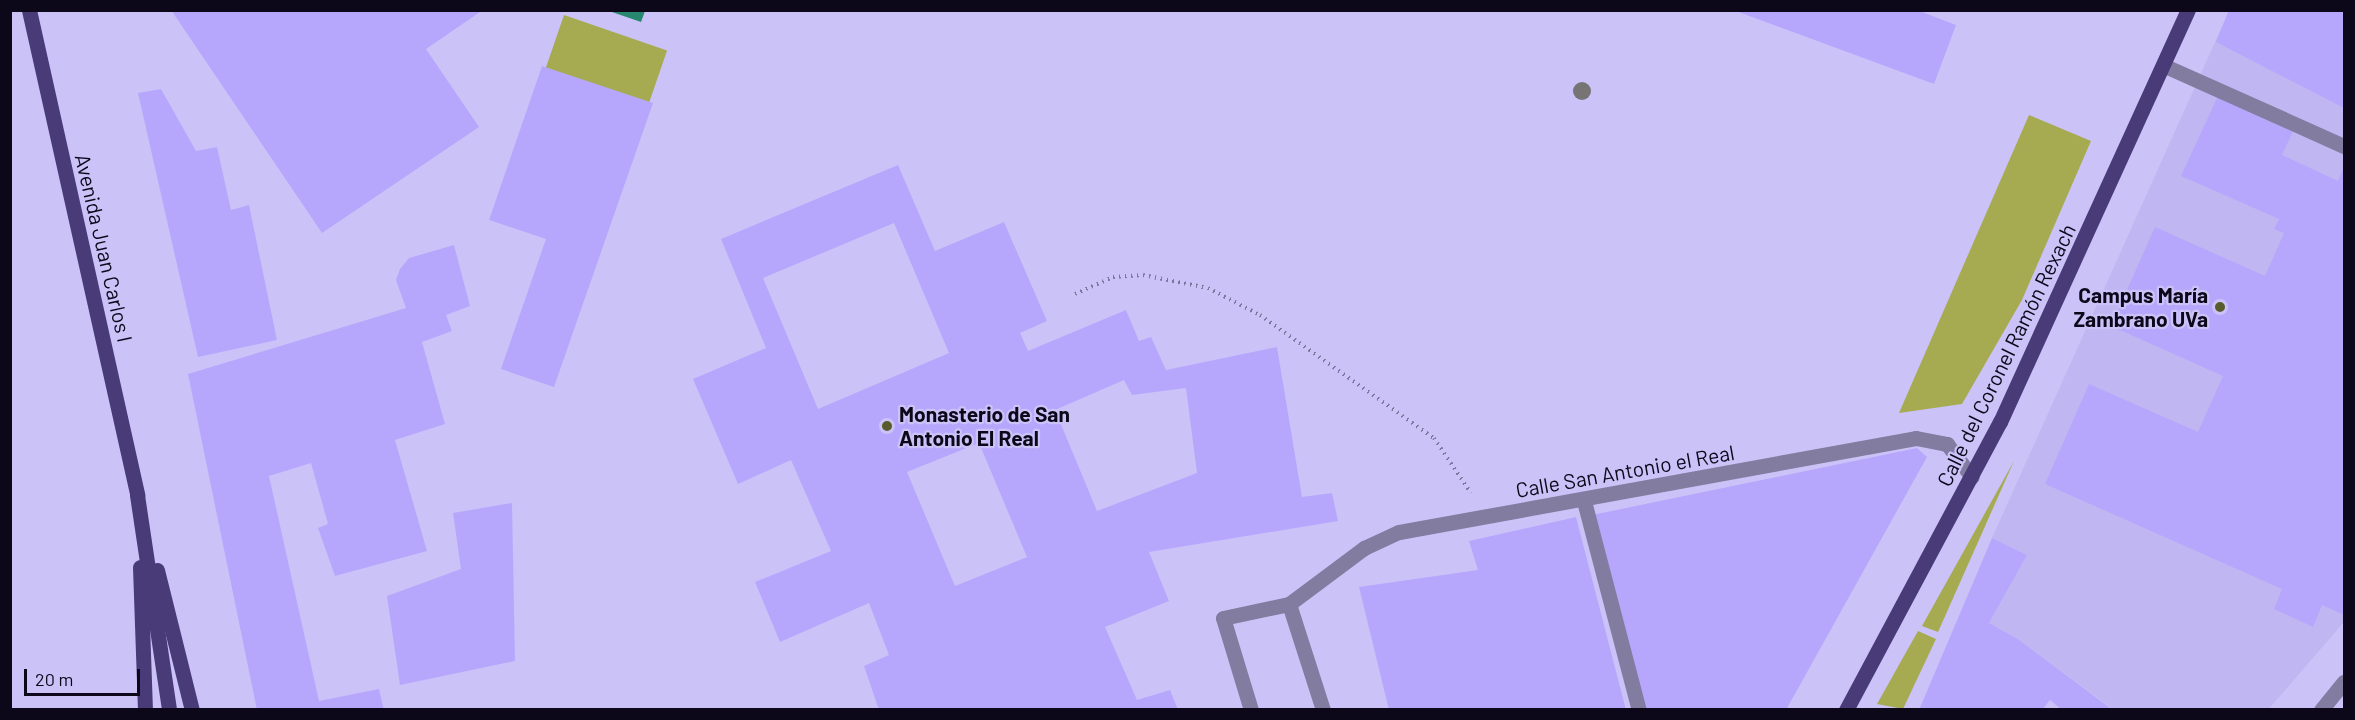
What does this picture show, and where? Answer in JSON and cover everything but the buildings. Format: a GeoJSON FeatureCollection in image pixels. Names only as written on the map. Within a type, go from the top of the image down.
{"type":"FeatureCollection","features":[{"type":"Feature","properties":{"kind":"main road","name":"Avenida Juan Carlos I"},"geometry":{"type":"LineString","coordinates":[[29,10],[137,495],[192,710]]}},
{"type":"Feature","properties":{"kind":"main road","name":"Calle del Coronel Ramón Rexach"},"geometry":{"type":"LineString","coordinates":[[1846,710],[1972,477],[2188,10]]}},
{"type":"Feature","properties":{"kind":"main road","name":"Avenida Juan Carlos I"},"geometry":{"type":"LineString","coordinates":[[137,495],[169,710]]}},
{"type":"Feature","properties":{"kind":"main road"},"geometry":{"type":"LineString","coordinates":[[137,495],[145,710]]}},
{"type":"Feature","properties":{"kind":"street"},"geometry":{"type":"LineString","coordinates":[[2164,66],[2344,146]]}},
{"type":"Feature","properties":{"kind":"street","name":"Calle San Antonio el Real"},"geometry":{"type":"LineString","coordinates":[[1251,710],[1223,618],[1289,604],[1378,539],[1916,438],[1947,444],[1972,477]]}},
{"type":"Feature","properties":{"kind":"street"},"geometry":{"type":"LineString","coordinates":[[1584,501],[1639,710]]}},
{"type":"Feature","properties":{"kind":"street"},"geometry":{"type":"LineString","coordinates":[[1289,604],[1323,710]]}},
{"type":"Feature","properties":{"kind":"street"},"geometry":{"type":"LineString","coordinates":[[2321,710],[2344,682]]}},
{"type":"Feature","properties":{"kind":"path"},"geometry":{"type":"LineString","coordinates":[[1075,294],[1113,277],[1143,275],[1208,288],[1260,315],[1434,438],[1463,479]]}},
{"type":"Feature","properties":{"kind":"shaded area"},"geometry":{"type":"Polygon","coordinates":[[[609,11],[645,11],[641,22],[609,11]]]}},
{"type":"Feature","properties":{"kind":"shaded area","name":"Campus María Zambrano UVa"},"geometry":{"type":"Polygon","coordinates":[[[2229,11],[2344,11],[2344,622],[2268,710],[2113,709],[2018,639],[1989,623],[2027,555],[1992,538],[2229,11]]]}},
{"type":"Feature","properties":{"kind":"shaded area"},"geometry":{"type":"Polygon","coordinates":[[[564,15],[667,50],[649,103],[546,68],[564,15]]]}},
{"type":"Feature","properties":{"kind":"shaded area"},"geometry":{"type":"Polygon","coordinates":[[[2029,115],[2091,141],[2022,300],[1962,404],[1899,413],[2029,115]]]}},
{"type":"Feature","properties":{"kind":"shaded area"},"geometry":{"type":"Polygon","coordinates":[[[2014,461],[1938,632],[1922,626],[2014,461]]]}},
{"type":"Feature","properties":{"kind":"shaded area"},"geometry":{"type":"Polygon","coordinates":[[[1918,631],[1936,639],[1903,709],[1877,704],[1918,631]]]}},
{"type":"Feature","properties":{"kind":"place","name":"Campus María Zambrano UVa"},"geometry":{"type":"Point","coordinates":[2220,307]}},
{"type":"Feature","properties":{"kind":"place","name":"Monasterio de San Antonio El Real"},"geometry":{"type":"Point","coordinates":[887,426]}}]}
